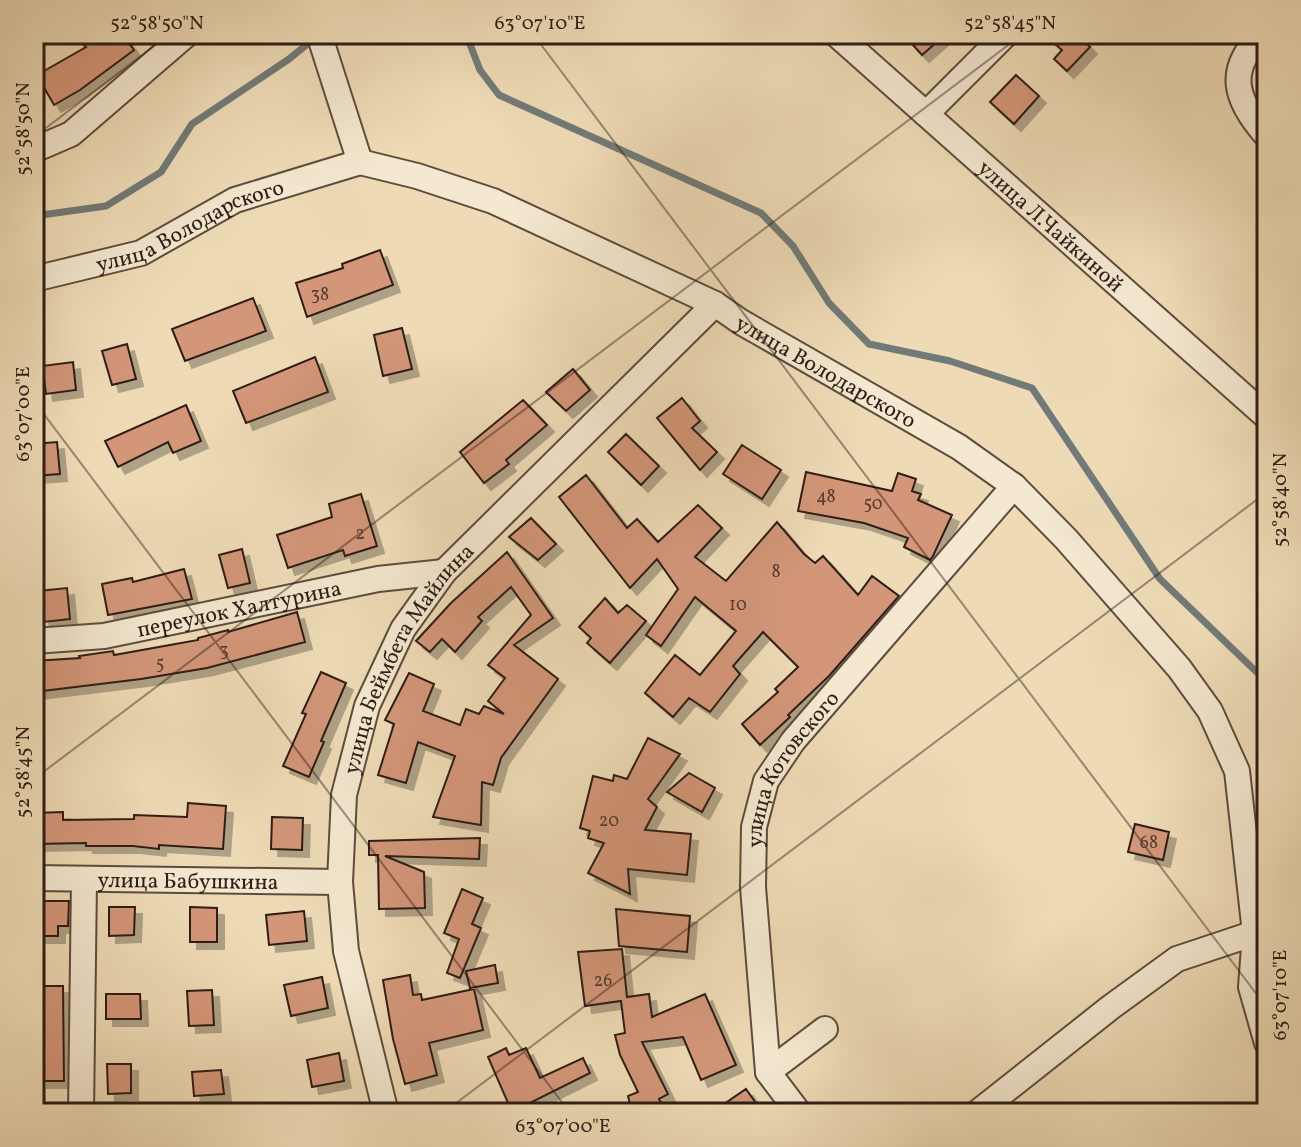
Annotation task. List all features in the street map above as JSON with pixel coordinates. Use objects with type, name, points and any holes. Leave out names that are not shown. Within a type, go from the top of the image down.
[{"type":"street","points":[[34,150],[71,134],[187,34]]},
{"type":"street","name":"улица Л.Чайкиной","points":[[836,34],[1267,417]]},
{"type":"street","points":[[926,114],[1006,34]]},
{"type":"street","points":[[1263,34],[1240,64],[1238,90],[1249,115],[1267,136]]},
{"type":"street","points":[[322,43],[360,162]]},
{"type":"street","name":"улица Володарского","points":[[34,279],[141,253],[235,200],[360,162],[417,176],[493,201],[715,304],[959,447],[1014,486],[1066,539],[1169,656],[1210,711],[1237,771],[1261,933],[1251,987],[1267,1043]]},
{"type":"street","name":"улица Беймбета Майлина","points":[[386,1113],[346,951],[340,882],[344,795],[367,706],[403,629],[444,572],[715,304]]},
{"type":"street","name":"улица Котовского","points":[[768,1072],[753,887],[754,827],[766,781],[793,741],[1014,486]]},
{"type":"street","name":"переулок Халтурина","points":[[34,641],[104,636],[378,579],[444,572]]},
{"type":"street","name":"улица Бабушкина","points":[[34,878],[340,882]]},
{"type":"street","points":[[81,1113],[84,880]]},
{"type":"street","points":[[977,1113],[1177,959],[1261,933]]},
{"type":"street","points":[[799,1113],[768,1072],[825,1029]]},
{"type":"building","points":[[99,34],[122,34],[134,50],[54,105],[37,75],[86,47],[84,45]]},
{"type":"building","points":[[903,34],[946,34],[922,55]]},
{"type":"building","points":[[1044,34],[1077,34],[1090,47],[1067,71],[1054,59],[1062,50]]},
{"type":"building","points":[[1016,75],[1039,96],[1014,124],[990,102]]},
{"type":"building","points":[[380,250],[393,285],[307,317],[296,283],[343,268],[342,264]]},
{"type":"building","points":[[253,298],[266,331],[185,361],[172,329]]},
{"type":"building","points":[[402,328],[412,369],[383,376],[374,335]]},
{"type":"building","points":[[127,344],[136,379],[112,385],[102,351]]},
{"type":"building","points":[[315,357],[328,392],[246,423],[233,391]]},
{"type":"building","points":[[73,362],[76,390],[46,394],[42,366]]},
{"type":"building","points":[[573,369],[590,390],[566,411],[546,392]]},
{"type":"building","points":[[682,398],[700,421],[692,428],[717,452],[700,470],[657,418]]},
{"type":"building","points":[[523,400],[547,425],[506,460],[509,464],[484,483],[460,452]]},
{"type":"building","points":[[186,405],[201,441],[173,453],[168,442],[118,467],[105,441]]},
{"type":"building","points":[[626,434],[659,466],[641,485],[608,452]]},
{"type":"building","points":[[57,442],[60,474],[34,476],[34,444]]},
{"type":"building","points":[[742,445],[781,470],[762,499],[723,474]]},
{"type":"building","points":[[806,472],[892,491],[898,473],[916,479],[912,491],[921,494],[918,500],[952,515],[933,556],[930,560],[904,547],[908,538],[864,523],[798,511]]},
{"type":"building","points":[[586,475],[627,528],[637,519],[658,542],[698,505],[722,528],[695,557],[726,581],[777,522],[804,554],[815,563],[823,556],[858,595],[872,576],[899,596],[829,676],[760,745],[742,724],[778,692],[775,689],[798,667],[763,632],[733,666],[740,674],[710,712],[689,698],[673,717],[645,693],[675,655],[700,675],[736,631],[695,597],[661,646],[646,635],[678,589],[657,559],[630,588],[559,497]]},
{"type":"building","points":[[361,494],[377,546],[345,556],[343,550],[288,568],[277,535],[332,517],[329,504]]},
{"type":"building","points":[[531,518],[556,544],[538,560],[509,537]]},
{"type":"building","points":[[242,549],[250,583],[228,588],[219,555]]},
{"type":"building","points":[[507,552],[553,618],[514,645],[558,679],[501,758],[493,785],[482,782],[481,825],[433,817],[455,756],[418,742],[406,783],[378,775],[394,724],[385,720],[409,673],[434,684],[423,711],[460,725],[466,709],[479,714],[484,706],[504,714],[488,701],[505,678],[488,665],[531,615],[511,587],[478,617],[482,621],[455,652],[442,639],[430,652],[416,641],[451,603]]},
{"type":"building","points":[[184,569],[192,599],[108,615],[102,584],[132,578],[133,582]]},
{"type":"building","points":[[67,588],[70,619],[43,622],[39,591]]},
{"type":"building","points":[[605,598],[618,613],[627,605],[646,621],[610,663],[587,643],[591,638],[579,627]]},
{"type":"building","points":[[297,612],[305,642],[207,668],[34,692],[34,661],[80,658],[113,651],[114,655],[198,640]]},
{"type":"building","points":[[321,672],[346,683],[309,777],[283,766]]},
{"type":"building","points":[[648,738],[680,754],[648,799],[657,807],[645,830],[691,834],[687,875],[628,869],[630,894],[588,873],[604,843],[588,838],[590,831],[580,828],[593,776],[613,781],[614,775],[627,779]]},
{"type":"building","points":[[689,773],[715,788],[702,812],[667,792]]},
{"type":"building","points":[[188,803],[226,806],[223,849],[34,844],[34,813],[63,812],[63,820],[134,819],[134,815],[187,817]]},
{"type":"building","points":[[272,817],[303,818],[302,850],[271,849]]},
{"type":"building","points":[[1135,824],[1169,832],[1163,860],[1128,852]]},
{"type":"building","points":[[480,838],[479,859],[385,856],[424,872],[425,908],[379,909],[378,855],[369,855],[369,841]]},
{"type":"building","points":[[462,889],[483,898],[472,924],[481,928],[460,978],[447,973],[459,939],[444,933]]},
{"type":"building","points":[[34,901],[69,901],[68,926],[58,926],[58,936],[34,936]]},
{"type":"building","points":[[109,907],[135,907],[134,935],[109,936]]},
{"type":"building","points":[[190,907],[217,908],[217,942],[190,942]]},
{"type":"building","points":[[616,909],[690,916],[687,952],[619,946]]},
{"type":"building","points":[[304,911],[307,941],[269,945],[266,915]]},
{"type":"building","points":[[622,949],[627,997],[649,994],[652,1017],[705,994],[736,1065],[701,1080],[683,1037],[642,1042],[668,1094],[659,1099],[666,1113],[632,1113],[628,1096],[638,1092],[620,1055],[615,1035],[625,1033],[621,1001],[585,1006],[578,952]]},
{"type":"building","points":[[495,965],[498,983],[470,988],[466,971]]},
{"type":"building","points":[[410,975],[413,995],[421,994],[422,1000],[474,989],[483,1030],[429,1043],[437,1075],[405,1084],[393,1039],[383,980]]},
{"type":"building","points":[[322,977],[328,1008],[291,1016],[284,985]]},
{"type":"building","points":[[37,986],[63,986],[64,1081],[40,1081]]},
{"type":"building","points":[[212,990],[214,1025],[189,1026],[187,991]]},
{"type":"building","points":[[106,994],[140,994],[141,1019],[106,1019]]},
{"type":"building","points":[[506,1048],[509,1055],[526,1048],[540,1078],[583,1058],[590,1073],[512,1112],[488,1057]]},
{"type":"building","points":[[339,1053],[344,1081],[312,1087],[307,1060]]},
{"type":"building","points":[[107,1064],[131,1064],[131,1093],[108,1094]]},
{"type":"building","points":[[221,1070],[224,1094],[194,1096],[192,1072]]},
{"type":"building","points":[[746,1089],[763,1113],[711,1113]]},
{"type":"waterway","points":[[466,34],[480,70],[499,95],[761,213],[793,246],[829,303],[869,344],[950,361],[1032,388],[1160,579],[1267,682]]},
{"type":"waterway","points":[[34,216],[106,206],[161,172],[192,124],[289,59],[316,37]]}]
